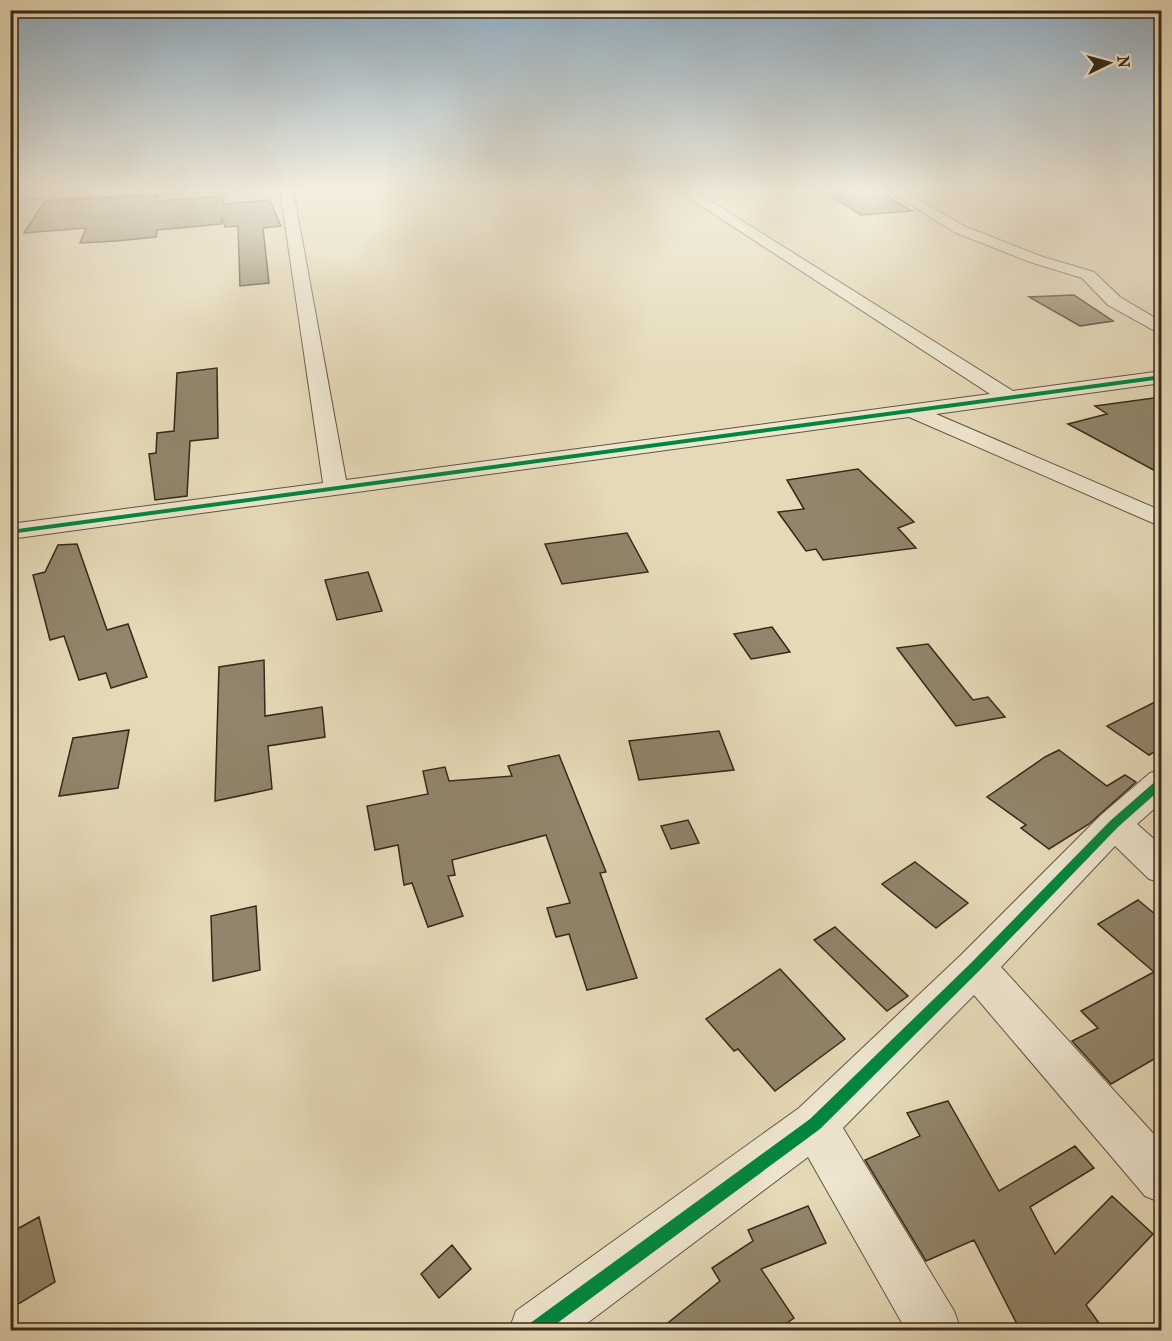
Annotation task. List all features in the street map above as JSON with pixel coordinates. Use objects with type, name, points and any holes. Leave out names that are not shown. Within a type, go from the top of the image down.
[{"type":"street","points":[[296,253],[336,488]]},
{"type":"street","points":[[781,253],[1010,398]]},
{"type":"street","points":[[1019,253],[1088,275],[1114,300],[1161,330]]},
{"type":"street","points":[[10,532],[1161,377]]},
{"type":"street","points":[[912,411],[1161,520]]},
{"type":"street","points":[[551,1326],[815,1124],[975,967],[1114,824],[1161,782]]},
{"type":"street","points":[[1114,824],[1161,868]]},
{"type":"street","points":[[975,967],[1161,1179]]},
{"type":"street","points":[[815,1124],[935,1330]]},
{"type":"building","points":[[239,253],[266,253],[269,283],[240,286]]},
{"type":"building","points":[[1074,295],[1113,321],[1080,326],[1029,297]]},
{"type":"building","points":[[217,368],[218,438],[190,441],[187,496],[155,500],[149,454],[156,453],[157,433],[174,431],[177,373]]},
{"type":"building","points":[[1161,397],[1161,474],[1068,424],[1107,414],[1095,406]]},
{"type":"building","points":[[858,469],[914,522],[898,528],[916,548],[823,560],[816,549],[806,551],[778,512],[804,509],[787,480]]},
{"type":"building","points":[[627,533],[648,572],[562,584],[545,544]]},
{"type":"building","points":[[77,544],[107,630],[128,624],[147,677],[111,688],[106,673],[79,680],[64,636],[50,640],[33,575],[45,572],[58,545]]},
{"type":"building","points":[[368,572],[382,611],[337,620],[325,580]]},
{"type":"building","points":[[772,627],[790,652],[751,659],[734,634]]},
{"type":"building","points":[[928,644],[973,700],[988,697],[1005,717],[956,726],[897,648]]},
{"type":"building","points":[[264,660],[265,716],[322,707],[325,737],[268,746],[272,789],[215,801],[219,667]]},
{"type":"building","points":[[1161,699],[1161,748],[1149,755],[1107,726]]},
{"type":"building","points":[[129,730],[118,788],[59,796],[73,738]]},
{"type":"building","points":[[719,731],[734,770],[639,780],[629,741]]},
{"type":"building","points":[[1059,750],[1107,786],[1125,775],[1136,782],[1089,824],[1049,849],[1021,828],[1026,825],[987,797]]},
{"type":"building","points":[[559,755],[606,872],[600,873],[637,978],[587,990],[569,934],[556,937],[547,908],[570,903],[546,835],[452,860],[455,875],[448,876],[463,916],[428,927],[412,883],[404,885],[398,845],[375,850],[367,806],[428,794],[423,771],[445,767],[449,781],[512,776],[508,766]]},
{"type":"building","points":[[688,820],[699,843],[671,849],[661,826]]},
{"type":"building","points":[[915,862],[968,903],[936,928],[882,884]]},
{"type":"building","points":[[1138,900],[1161,919],[1161,1055],[1111,1084],[1072,1041],[1098,1028],[1081,1011],[1154,972],[1098,924]]},
{"type":"building","points":[[256,906],[260,970],[213,981],[211,916]]},
{"type":"building","points":[[835,927],[908,996],[887,1011],[814,940]]},
{"type":"building","points":[[780,969],[845,1039],[775,1091],[738,1049],[734,1051],[706,1019]]},
{"type":"building","points":[[948,1101],[999,1191],[1075,1146],[1094,1168],[1030,1207],[1055,1254],[1112,1196],[1153,1234],[1086,1305],[1104,1330],[1020,1330],[974,1240],[926,1261],[865,1160],[920,1136],[907,1113]]},
{"type":"building","points":[[808,1206],[826,1243],[761,1269],[794,1318],[777,1330],[659,1330],[720,1281],[712,1268],[753,1241],[748,1230]]},
{"type":"building","points":[[39,1217],[55,1282],[10,1309],[10,1233]]},
{"type":"building","points":[[452,1245],[471,1269],[439,1298],[421,1274]]},
{"type":"cycle path","points":[[10,532],[1162,377]]},
{"type":"cycle path","points":[[535,1330],[815,1124],[975,967],[1114,824],[1162,782]]}]
